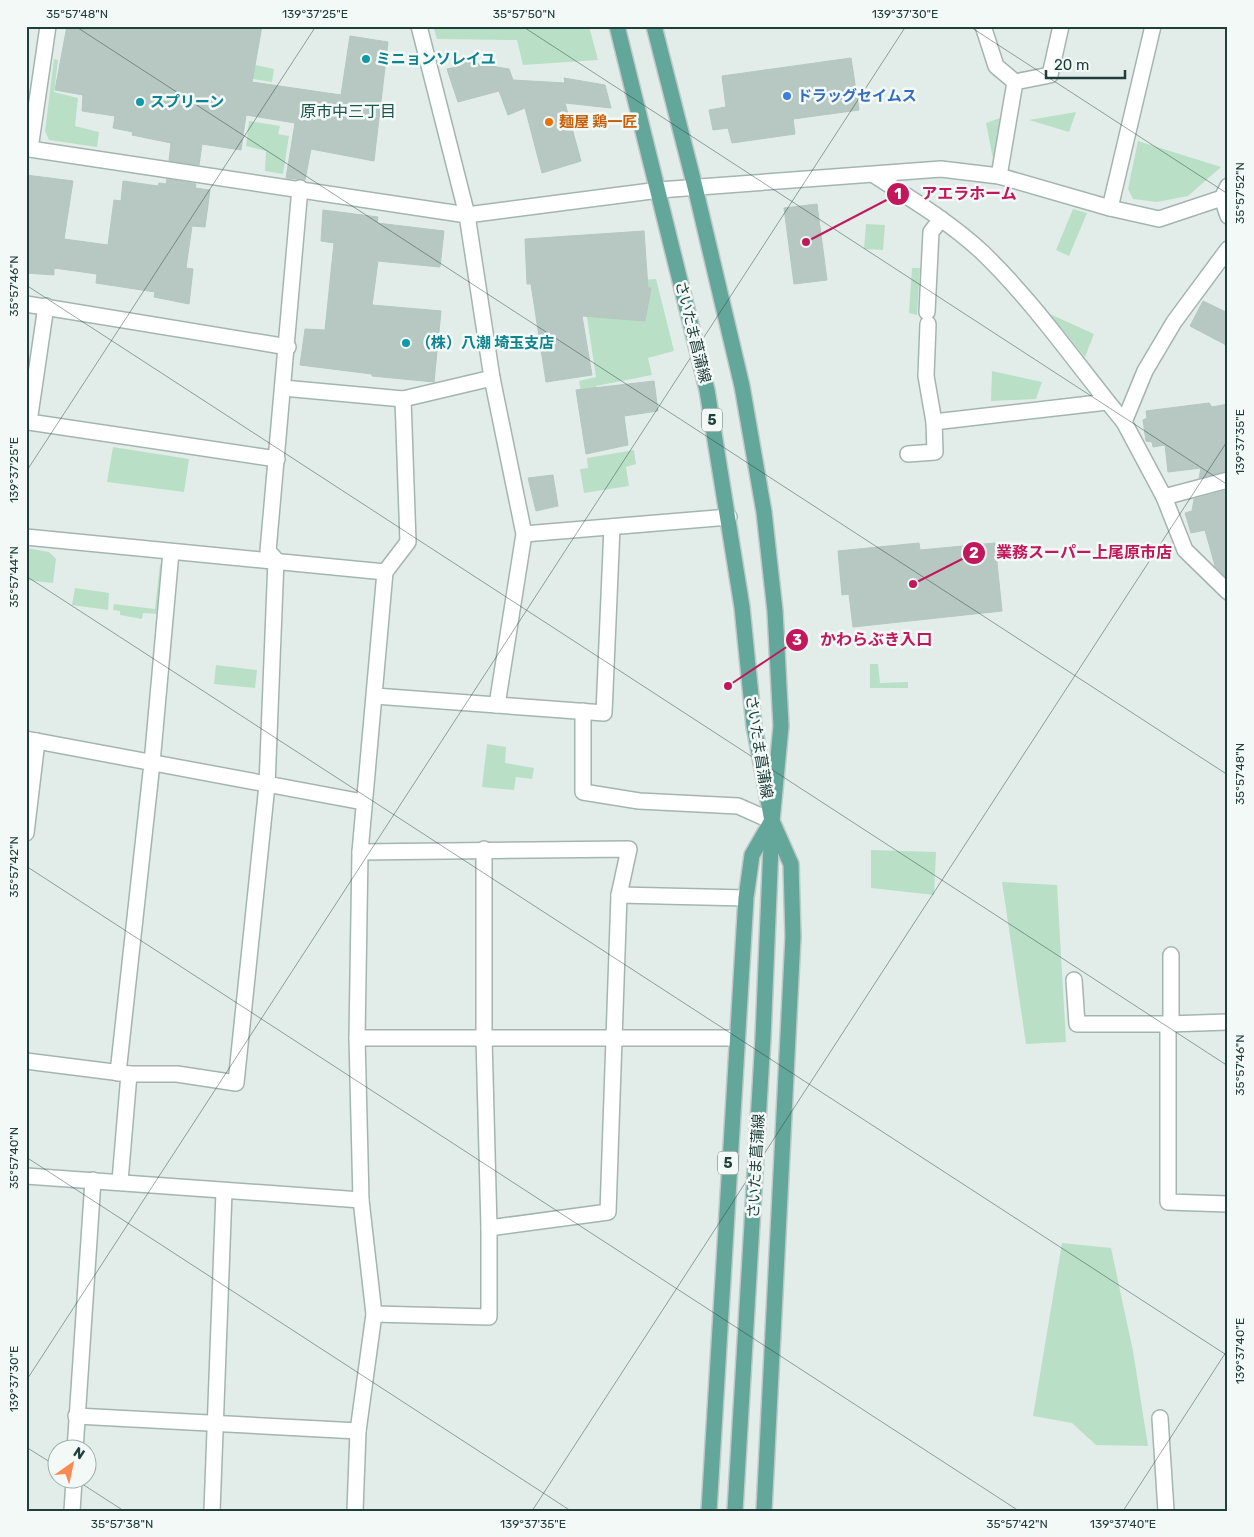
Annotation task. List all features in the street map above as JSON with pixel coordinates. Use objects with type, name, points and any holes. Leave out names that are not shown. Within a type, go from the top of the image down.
[{"type":"main road","name":"さいたま菖蒲線","points":[[616,26],[659,190],[707,390],[742,607],[754,726],[772,821]]},
{"type":"main road","name":"さいたま菖蒲線","points":[[654,26],[695,187],[742,386],[764,512],[776,611],[782,726],[772,821],[763,1038],[735,1511]]},
{"type":"main road","name":"5","points":[[709,1511],[736,1038],[746,898],[752,855],[772,821]]},
{"type":"main road","name":"5","points":[[764,1511],[793,931],[791,864],[772,821]]},
{"type":"street","points":[[48,26],[30,149],[300,188],[468,215],[659,190],[941,169],[999,176],[1110,208],[1159,219],[1225,192],[1228,216]]},
{"type":"street","points":[[418,26],[468,215],[492,378],[524,534],[497,705]]},
{"type":"street","points":[[983,26],[996,66],[1015,82]]},
{"type":"street","points":[[1015,82],[1050,75],[1061,26]]},
{"type":"street","points":[[1110,208],[1153,26]]},
{"type":"street","points":[[999,176],[1015,82]]},
{"type":"street","points":[[874,175],[941,219],[982,252],[1022,295],[1124,422],[1164,497],[1185,550],[1227,590]]},
{"type":"street","points":[[26,1061],[124,1073],[177,1074],[236,1083],[267,785],[276,560],[268,551],[288,347],[300,188]]},
{"type":"street","points":[[908,454],[935,452],[934,422],[926,376],[927,318],[931,232],[941,219]]},
{"type":"street","points":[[1124,422],[1146,372],[1174,322],[1228,249]]},
{"type":"street","points":[[26,304],[288,347]]},
{"type":"street","points":[[46,306],[29,422],[277,459]]},
{"type":"street","points":[[283,388],[404,399],[492,378]]},
{"type":"street","points":[[355,1511],[358,1431],[374,1314],[361,1200],[357,1038],[360,852],[385,572],[408,542],[404,399]]},
{"type":"street","points":[[934,422],[1107,402]]},
{"type":"street","points":[[1164,497],[1228,480]]},
{"type":"street","points":[[524,534],[729,517]]},
{"type":"street","points":[[375,696],[604,713],[612,527]]},
{"type":"street","points":[[26,537],[385,572]]},
{"type":"street","points":[[120,1181],[124,1073],[171,552]]},
{"type":"street","points":[[583,712],[583,792],[639,801],[738,806],[772,821]]},
{"type":"street","points":[[26,833],[32,740],[363,802]]},
{"type":"street","points":[[360,852],[484,849],[629,849],[619,896],[608,1212],[489,1228]]},
{"type":"street","points":[[374,1314],[489,1316],[489,1228],[484,1038],[484,849]]},
{"type":"street","points":[[619,896],[746,898]]},
{"type":"street","points":[[1171,955],[1168,1202],[1228,1204]]},
{"type":"street","points":[[1074,980],[1077,1024],[1228,1022]]},
{"type":"street","points":[[357,1038],[736,1038]]},
{"type":"street","points":[[26,1176],[120,1181],[224,1192],[361,1200]]},
{"type":"street","points":[[75,1440],[93,1180]]},
{"type":"street","points":[[212,1511],[224,1192]]},
{"type":"street","points":[[76,1416],[358,1431]]},
{"type":"street","points":[[1160,1418],[1166,1511]]},
{"type":"street","points":[[72,1511],[73,1490]]},
{"type":"green space","points":[[433,26],[589,26],[598,60],[523,65],[517,40],[437,39]]},
{"type":"green space","points":[[196,52],[274,69],[272,82],[181,68]]},
{"type":"green space","points":[[54,59],[58,60],[54,92],[78,98],[75,126],[99,132],[97,147],[49,140],[45,131]]},
{"type":"green space","points":[[1076,112],[1069,132],[1029,120]]},
{"type":"green space","points":[[1000,118],[997,157],[993,159],[986,123]]},
{"type":"green space","points":[[249,121],[280,126],[278,134],[289,136],[283,174],[265,171],[266,151],[246,146]]},
{"type":"green space","points":[[1138,141],[1221,167],[1188,196],[1157,202],[1133,199],[1128,189]]},
{"type":"green space","points":[[1073,209],[1087,213],[1069,256],[1056,250]]},
{"type":"green space","points":[[866,224],[885,225],[883,250],[864,249]]},
{"type":"green space","points":[[912,268],[920,268],[917,315],[909,313]]},
{"type":"green space","points":[[656,279],[674,351],[648,358],[652,375],[596,386],[596,397],[582,398],[579,381],[596,377],[582,284]]},
{"type":"green space","points":[[1050,314],[1094,334],[1085,357]]},
{"type":"green space","points":[[992,371],[1042,382],[1036,399],[991,401]]},
{"type":"green space","points":[[113,447],[189,459],[184,492],[107,482]]},
{"type":"green space","points":[[634,450],[636,464],[626,467],[629,486],[584,493],[580,469],[588,468],[587,458]]},
{"type":"green space","points":[[26,548],[49,552],[56,559],[53,583],[26,580]]},
{"type":"green space","points":[[160,564],[165,564],[160,614],[143,613],[142,619],[120,615],[120,611],[113,610],[114,604],[155,609]]},
{"type":"green space","points":[[75,588],[109,593],[108,610],[72,605]]},
{"type":"green space","points":[[870,664],[878,664],[880,683],[908,682],[908,688],[870,688]]},
{"type":"green space","points":[[216,665],[257,670],[255,688],[214,684]]},
{"type":"green space","points":[[487,744],[506,747],[505,763],[534,768],[532,779],[516,777],[514,790],[482,787]]},
{"type":"green space","points":[[871,850],[936,852],[934,895],[871,888]]},
{"type":"green space","points":[[1002,882],[1057,885],[1066,1042],[1026,1044]]},
{"type":"green space","points":[[1062,1243],[1111,1248],[1133,1351],[1148,1446],[1096,1445],[1072,1423],[1033,1416]]},
{"type":"building","points":[[67,26],[262,26],[252,82],[341,95],[350,36],[388,42],[374,161],[311,149],[305,180],[286,178],[295,123],[246,115],[241,150],[202,144],[199,165],[169,161],[171,143],[132,135],[133,132],[113,128],[115,116],[82,111],[83,95],[55,90]]},
{"type":"building","points":[[851,58],[859,110],[793,119],[795,134],[732,143],[728,128],[713,130],[709,110],[726,107],[722,76]]},
{"type":"building","points":[[461,61],[509,69],[513,80],[565,83],[564,78],[605,85],[611,108],[565,103],[581,161],[542,173],[525,108],[508,115],[499,91],[458,102],[447,69],[461,66]]},
{"type":"building","points":[[26,175],[73,181],[64,239],[108,245],[114,200],[121,201],[123,181],[158,186],[159,183],[166,184],[167,179],[196,184],[195,188],[210,190],[205,227],[192,226],[186,268],[193,269],[189,304],[154,297],[155,292],[96,283],[97,274],[54,268],[54,275],[26,273]]},
{"type":"building","points":[[817,204],[827,280],[794,284],[784,208]]},
{"type":"building","points":[[323,210],[378,217],[377,223],[444,231],[440,267],[378,261],[372,305],[441,311],[434,382],[372,376],[372,374],[300,365],[305,329],[325,330],[334,243],[321,241]]},
{"type":"building","points":[[644,231],[648,288],[651,288],[645,321],[582,316],[592,375],[546,382],[531,284],[527,284],[525,239]]},
{"type":"building","points":[[1203,301],[1228,313],[1228,346],[1190,326]]},
{"type":"building","points":[[654,381],[658,411],[624,416],[628,445],[586,454],[576,390]]},
{"type":"building","points":[[1209,403],[1212,407],[1228,404],[1228,471],[1199,478],[1201,468],[1168,472],[1165,445],[1153,447],[1152,442],[1146,441],[1143,420],[1147,418],[1146,411]]},
{"type":"building","points":[[553,475],[558,506],[536,511],[528,478]]},
{"type":"building","points":[[1228,490],[1228,579],[1215,566],[1205,530],[1191,533],[1185,513],[1192,511],[1194,499]]},
{"type":"building","points":[[919,543],[920,550],[995,543],[1002,611],[853,627],[849,594],[842,595],[838,551]]},
{"type":"place","name":"ミニョンソレイユ","points":[[366,59]]},
{"type":"place","name":"ドラッグセイムス","points":[[787,96]]},
{"type":"place","name":"スプリーン","points":[[140,102]]},
{"type":"place","name":"麺屋 鶏一匠","points":[[549,122]]},
{"type":"place","name":"アエラホーム","points":[[806,242]]},
{"type":"place","name":"（株）八潮 埼玉支店","points":[[406,343]]},
{"type":"place","name":"業務スーパー上尾原市店","points":[[913,584]]},
{"type":"place","name":"かわらぶき入口","points":[[728,686]]},
{"type":"district","name":"原市中三丁目","points":[[348,111]]}]
